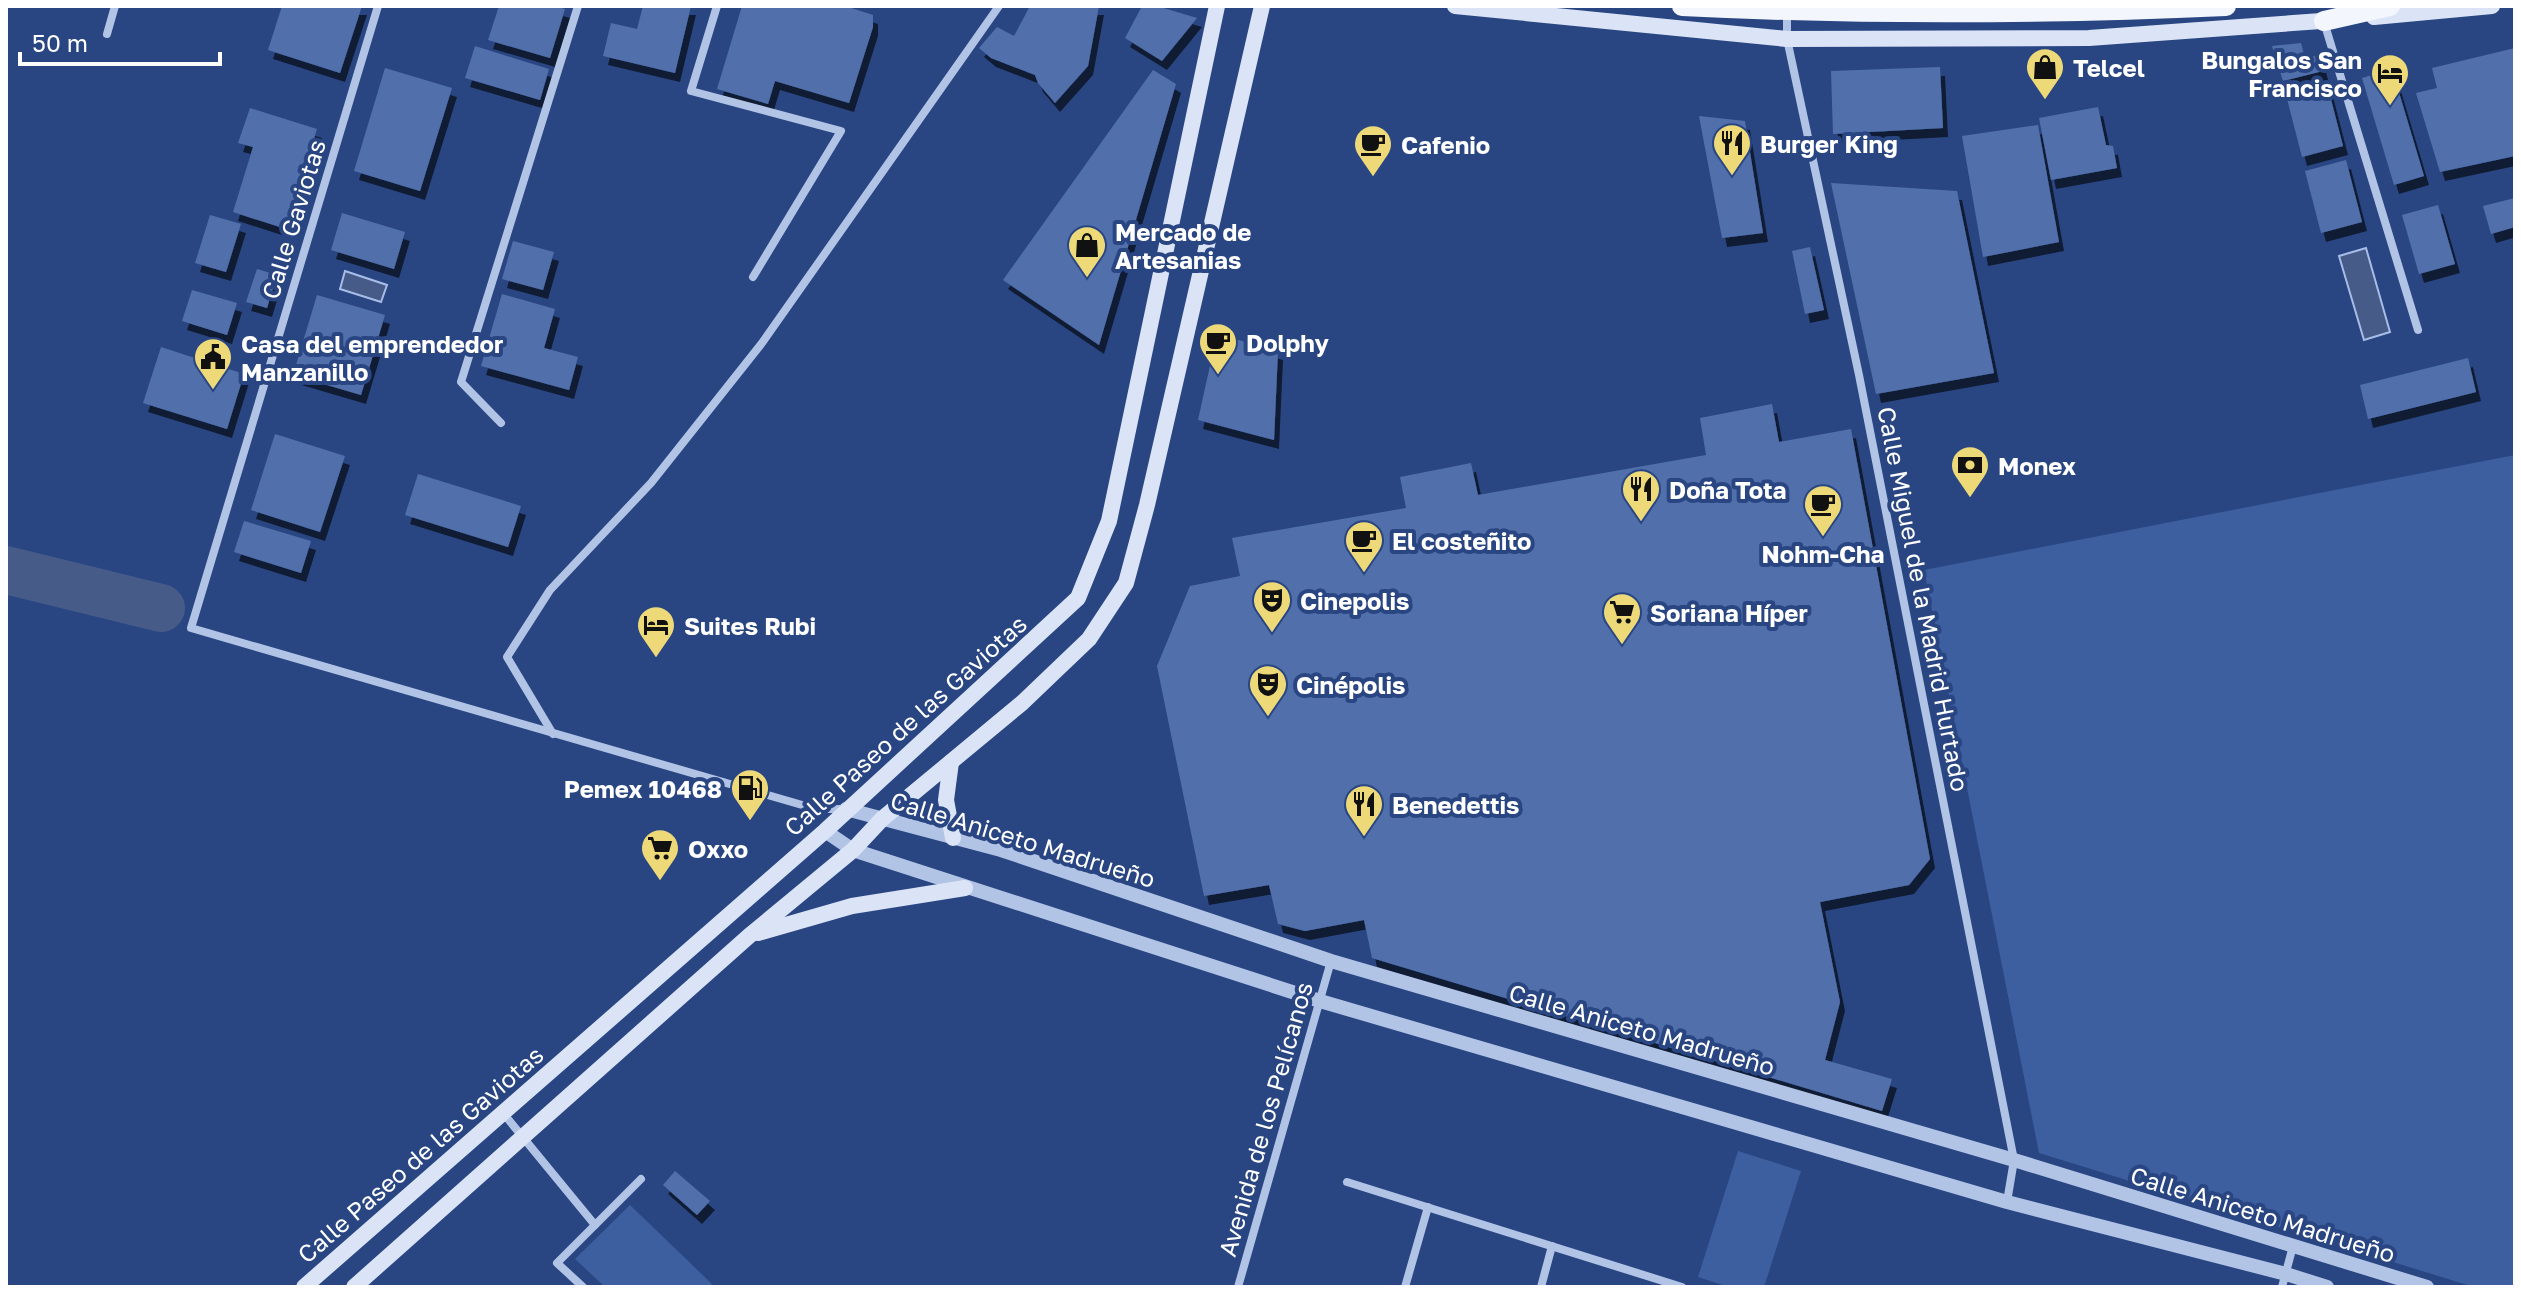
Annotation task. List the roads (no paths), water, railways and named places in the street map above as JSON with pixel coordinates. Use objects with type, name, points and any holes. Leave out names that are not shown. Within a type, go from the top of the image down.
[{"type":"main road","name":"Calle Paseo de las Gaviotas","points":[[304,1287],[825,831],[1078,598],[1109,521],[1217,6]]},
{"type":"main road","points":[[354,1287],[749,936],[853,850],[882,819],[1022,703],[1089,639],[1126,583],[1147,505],[1262,6]]},
{"type":"main road","points":[[1455,6],[1787,39],[2089,38],[2492,6]]},
{"type":"main road","points":[[1682,6],[2084,12],[2226,6]]},
{"type":"main road","points":[[2324,21],[2390,6]]},
{"type":"main road","points":[[951,762],[946,800],[953,838]]},
{"type":"main road","points":[[749,936],[852,906],[965,888]]},
{"type":"street","points":[[107,34],[115,6]]},
{"type":"street","name":"Calle Gaviotas","points":[[378,6],[191,628],[553,735]]},
{"type":"street","points":[[501,423],[461,382],[578,6]]},
{"type":"street","points":[[717,6],[691,91],[841,131],[753,277]]},
{"type":"street","points":[[846,809],[816,809],[553,735],[507,657],[550,590],[651,483],[762,343],[999,6]]},
{"type":"street","name":"Calle Miguel de la Madrid Hurtado","points":[[1787,9],[1787,39],[1859,375],[2014,1160],[2007,1202]]},
{"type":"street","points":[[2324,21],[2418,330]]},
{"type":"street","points":[[816,809],[825,831],[853,850],[1320,1001],[2007,1202],[2284,1280],[2327,1287]]},
{"type":"street","name":"Calle Aniceto Madrueño","points":[[846,809],[1001,850],[1331,961],[2014,1160],[2427,1287]]},
{"type":"street","name":"Avenida de los Pelícanos","points":[[1238,1287],[1331,961]]},
{"type":"street","points":[[503,1113],[595,1225]]},
{"type":"street","points":[[583,1287],[557,1263],[641,1179]]},
{"type":"street","points":[[1347,1182],[1682,1287]]},
{"type":"street","points":[[1405,1287],[1428,1207]]},
{"type":"street","points":[[1541,1287],[1552,1246]]},
{"type":"street","points":[[2284,1280],[2293,1246]]},
{"type":"waterway","points":[[6,570],[161,608]]},
{"type":"place","name":"Telcel","points":[[2045,101]]},
{"type":"place","name":"Bungalos San Francisco","points":[[2390,107]]},
{"type":"place","name":"Burger King","points":[[1732,177]]},
{"type":"place","name":"Cafenio","points":[[1373,178]]},
{"type":"place","name":"Mercado de Artesanias","points":[[1087,279]]},
{"type":"place","name":"Dolphy","points":[[1218,376]]},
{"type":"place","name":"Casa del emprendedor Manzanillo","points":[[213,391]]},
{"type":"place","name":"Monex","points":[[1970,499]]},
{"type":"place","name":"Doña Tota","points":[[1641,523]]},
{"type":"place","name":"Nohm-Cha","points":[[1823,538]]},
{"type":"place","name":"El costeñito","points":[[1364,574]]},
{"type":"place","name":"Cinepolis","points":[[1272,634]]},
{"type":"place","name":"Soriana Híper","points":[[1622,646]]},
{"type":"place","name":"Suites Rubi","points":[[656,659]]},
{"type":"place","name":"Cinépolis","points":[[1268,718]]},
{"type":"place","name":"Pemex 10468","points":[[750,822]]},
{"type":"place","name":"Benedettis","points":[[1364,838]]},
{"type":"place","name":"Oxxo","points":[[660,882]]}]
